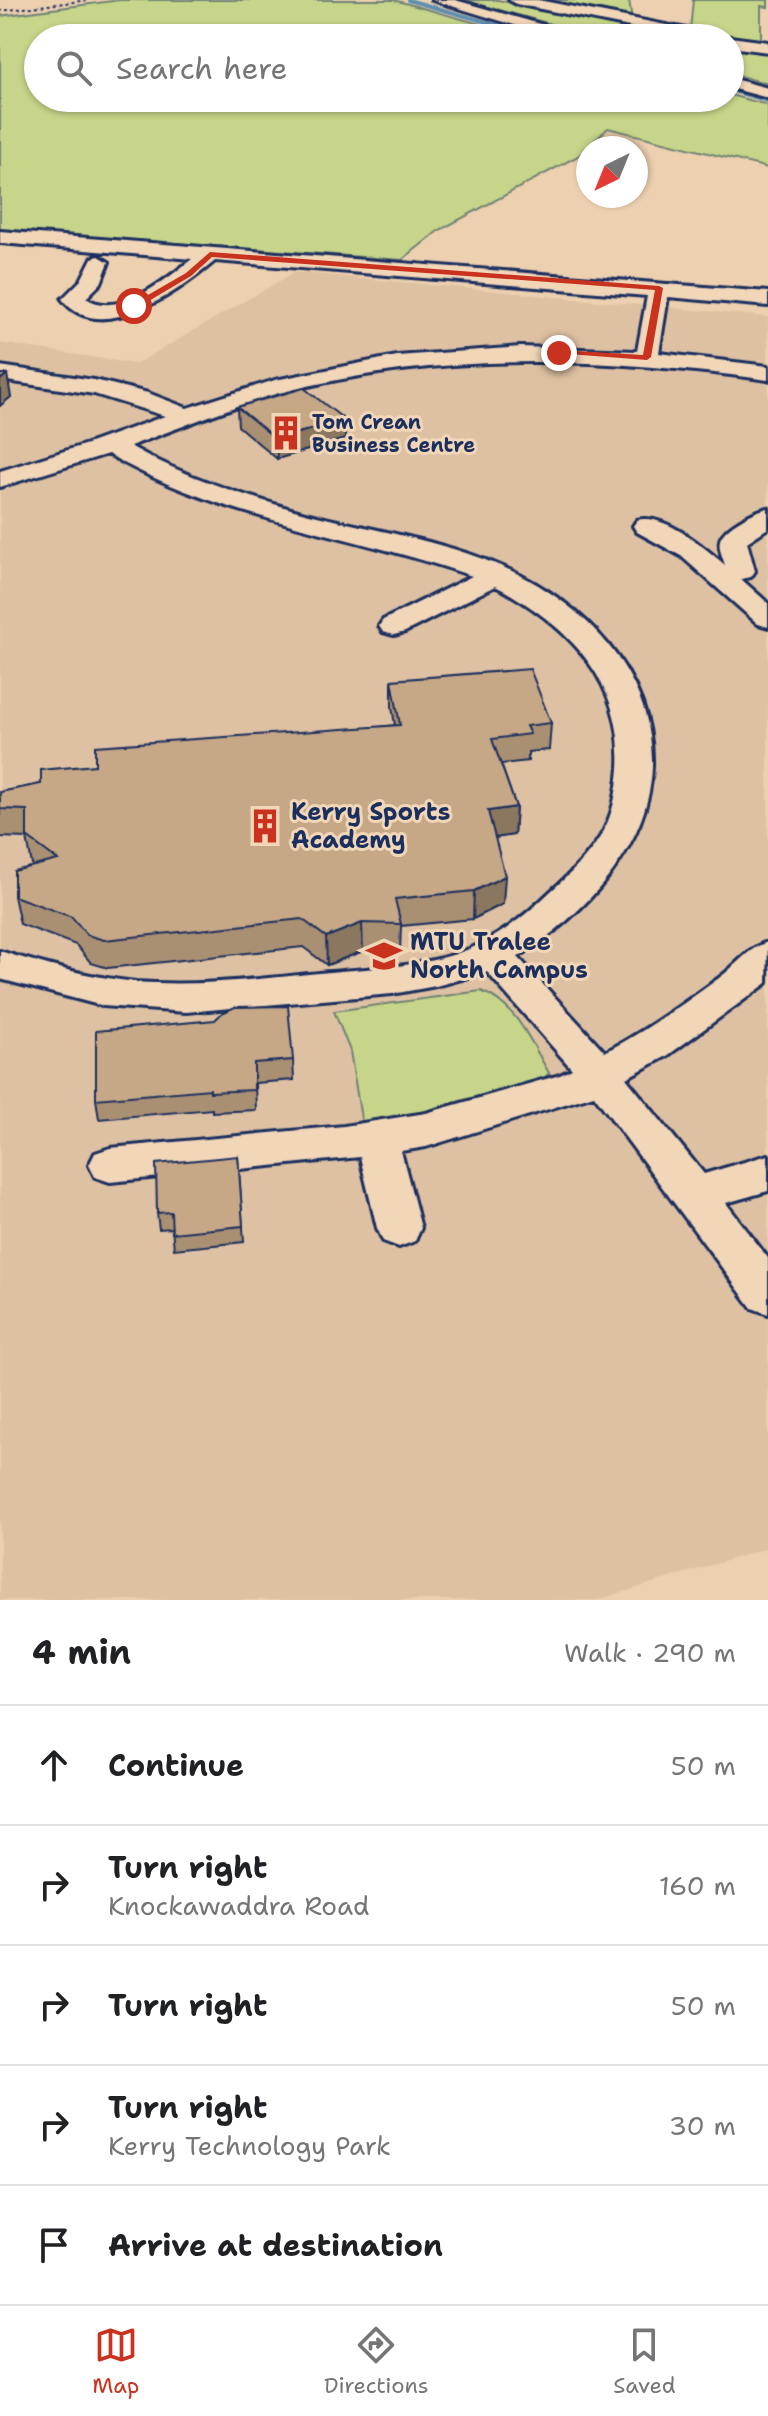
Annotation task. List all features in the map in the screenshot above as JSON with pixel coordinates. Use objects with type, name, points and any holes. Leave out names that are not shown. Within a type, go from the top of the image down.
[{"type":"street","points":[[439,0],[524,24]]},
{"type":"street","points":[[516,0],[637,24]]},
{"type":"street","points":[[744,44],[768,47]]},
{"type":"street","points":[[744,87],[768,93]]},
{"type":"street","points":[[0,237],[768,299]]},
{"type":"street","points":[[99,262],[90,283],[73,299],[85,308],[117,311],[134,306],[188,274],[210,254]]},
{"type":"street","points":[[647,357],[659,288]]},
{"type":"street","points":[[0,479],[110,445],[184,415],[276,387],[339,372],[407,361],[546,353],[647,357],[768,373]]},
{"type":"street","points":[[0,373],[97,387],[155,402],[184,415]]},
{"type":"street","points":[[0,965],[69,986],[126,994],[230,995],[390,980],[459,966],[493,954],[539,925],[607,853],[629,816],[638,759],[637,734],[627,701],[609,664],[572,623],[524,588],[496,574],[433,551],[287,516],[143,466],[110,445]]},
{"type":"street","points":[[768,516],[734,538],[733,545],[768,618]]},
{"type":"street","points":[[647,526],[691,550],[744,572]]},
{"type":"street","points":[[394,626],[441,605],[496,574]]},
{"type":"street","points":[[493,954],[600,1074],[768,1294]]},
{"type":"street","points":[[110,1165],[377,1138],[426,1130],[572,1088],[701,1012],[753,973],[768,955]]},
{"type":"street","points":[[377,1138],[399,1228]]},
{"type":"street","points":[[695,1195],[768,1173]]},
{"type":"path","points":[[0,11],[89,0]]},
{"type":"shaded area","name":"MTU Tralee North Campus","points":[[295,272],[768,317],[768,1548],[597,1600],[0,1600],[0,343],[136,364]]},
{"type":"green space","points":[[120,0],[394,0],[480,24],[24,24],[24,112],[744,112],[744,99],[768,105],[768,168],[608,128],[599,136],[576,136],[576,157],[438,231],[402,260],[0,230],[0,16]]},
{"type":"green space","points":[[464,0],[498,0],[615,24],[551,24]]},
{"type":"green space","points":[[629,0],[632,20],[537,1]]},
{"type":"green space","points":[[693,0],[768,0],[768,7],[761,6],[761,42],[744,39],[744,24],[691,24]]},
{"type":"green space","points":[[744,47],[768,50],[768,84],[744,77]]},
{"type":"green space","points":[[481,991],[504,1005],[513,1015],[549,1073],[539,1084],[363,1131],[350,1051],[334,1011]]},
{"type":"building","points":[[304,388],[345,420],[276,439],[237,407]]},
{"type":"building","name":"Kerry Sports Academy","points":[[530,669],[551,723],[526,726],[530,734],[492,739],[516,807],[488,811],[505,876],[474,891],[395,899],[401,924],[362,923],[326,937],[302,919],[104,940],[87,935],[72,917],[14,896],[14,871],[58,860],[27,837],[27,810],[0,809],[0,792],[41,784],[41,770],[95,765],[95,746],[400,725],[392,680]]},
{"type":"building","points":[[288,1006],[293,1060],[254,1063],[254,1090],[210,1092],[210,1089],[96,1099],[96,1031],[215,1020],[235,1007]]},
{"type":"building","points":[[238,1156],[243,1226],[172,1233],[171,1212],[157,1213],[156,1164]]},
{"type":"waterway","points":[[408,0],[494,24]]},
{"type":"waterway","points":[[744,94],[768,101]]},
{"type":"place","name":"Tom Crean Business Centre","points":[[286,433]]},
{"type":"place","name":"Kerry Sports Academy","points":[[265,826]]},
{"type":"place","name":"MTU Tralee North Campus","points":[[384,956]]},
{"type":"route","points":[[134,306],[188,274],[210,254],[659,288],[647,357],[559,353]]}]
